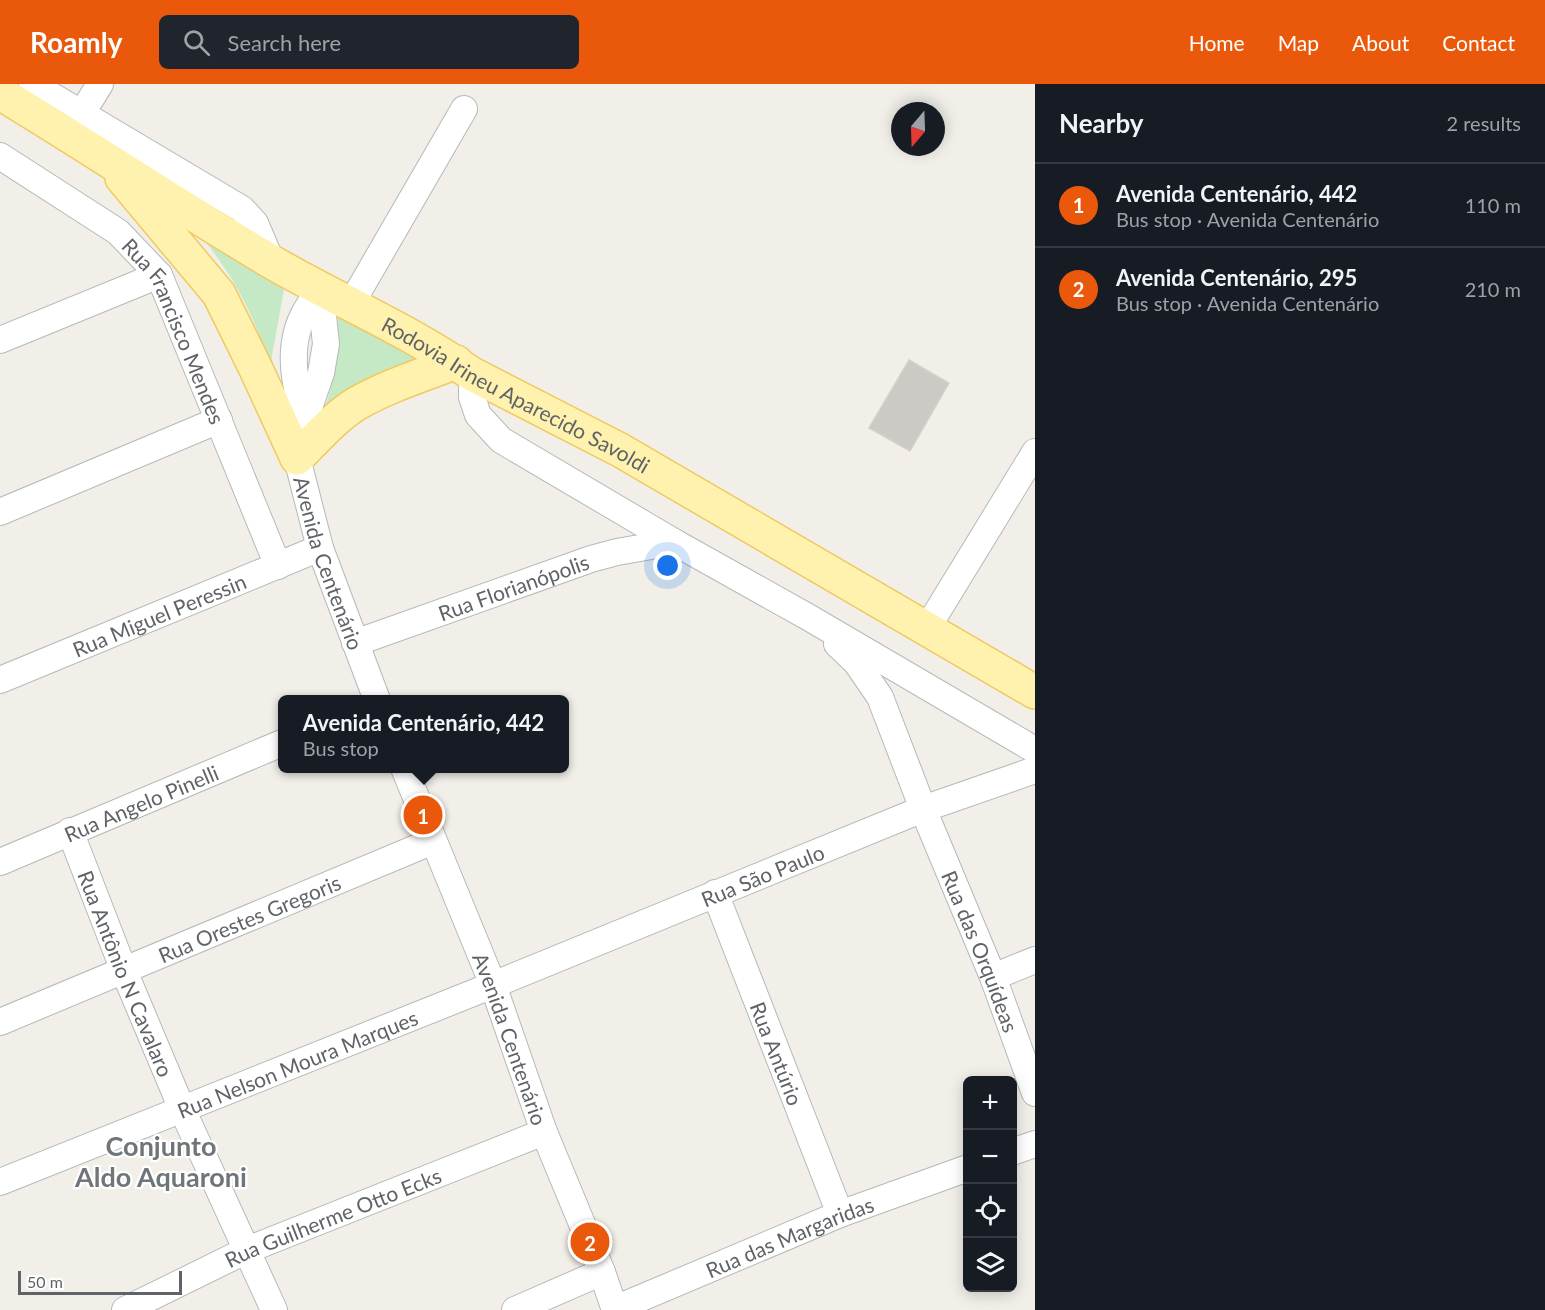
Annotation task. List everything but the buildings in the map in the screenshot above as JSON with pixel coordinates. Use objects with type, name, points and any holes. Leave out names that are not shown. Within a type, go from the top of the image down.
[{"type":"main road","name":"Rodovia Irineu Aparecido Savoldi","points":[[0,93],[271,261],[464,368],[620,450],[1035,692]]},
{"type":"main road","points":[[103,155],[219,294],[297,458],[356,404],[404,382],[464,368]]},
{"type":"street","points":[[32,84],[242,209],[255,223],[271,261]]},
{"type":"street","points":[[82,113],[100,84]]},
{"type":"street","points":[[351,304],[464,109]]},
{"type":"street","name":"Rua Francisco Mendes","points":[[3,161],[118,232],[159,275],[278,566]]},
{"type":"street","points":[[0,340],[159,275]]},
{"type":"street","name":"Avenida Centenário","points":[[320,288],[303,316],[295,341],[293,373],[304,422],[297,458],[320,548],[374,695]]},
{"type":"street","points":[[464,368],[478,415],[501,440],[674,542],[808,616],[1035,750]]},
{"type":"street","points":[[0,512],[219,420]]},
{"type":"street","points":[[926,630],[1035,452]]},
{"type":"street","name":"Rua Florianópolis","points":[[355,643],[591,559],[674,542]]},
{"type":"street","name":"Rua Miguel Peressin","points":[[0,680],[320,548]]},
{"type":"street","points":[[808,616],[856,662],[880,697],[923,809]]},
{"type":"street","name":"Rua Angelo Pinelli","points":[[0,862],[278,745]]},
{"type":"street","name":"Rua São Paulo","points":[[493,985],[715,892],[923,809],[1035,770]]},
{"type":"street","name":"Avenida Centenário","points":[[406,773],[493,985],[543,1131],[602,1272],[615,1310]]},
{"type":"street","name":"Rua das Orquídeas","points":[[923,809],[993,977],[1035,1093]]},
{"type":"street","name":"Rua Antônio N Cavalaro","points":[[70,831],[124,971],[182,1109],[274,1310]]},
{"type":"street","name":"Rua Orestes Gregoris","points":[[0,1022],[433,841]]},
{"type":"street","name":"Rua Antúrio","points":[[715,892],[840,1214]]},
{"type":"street","points":[[993,977],[1035,960]]},
{"type":"street","name":"Rua Nelson Moura Marques","points":[[0,1182],[493,985]]},
{"type":"street","name":"Rua Guilherme Otto Ecks","points":[[125,1310],[247,1250],[543,1131]]},
{"type":"street","points":[[1017,1150],[1035,1144]]},
{"type":"street","name":"Rua das Margaridas","points":[[615,1310],[840,1214],[963,1170]]},
{"type":"street","points":[[515,1310],[602,1272]]},
{"type":"green space","points":[[199,234],[284,289],[270,367],[242,296],[222,264]]},
{"type":"green space","points":[[337,310],[434,365],[324,411],[336,361]]},
{"type":"place","name":"Avenida Centenário, 442","points":[[423,815]]},
{"type":"place","name":"Avenida Centenário, 295","points":[[590,1242]]},
{"type":"district","name":"Conjunto Aldo Aquaroni","points":[[161,1160]]}]
